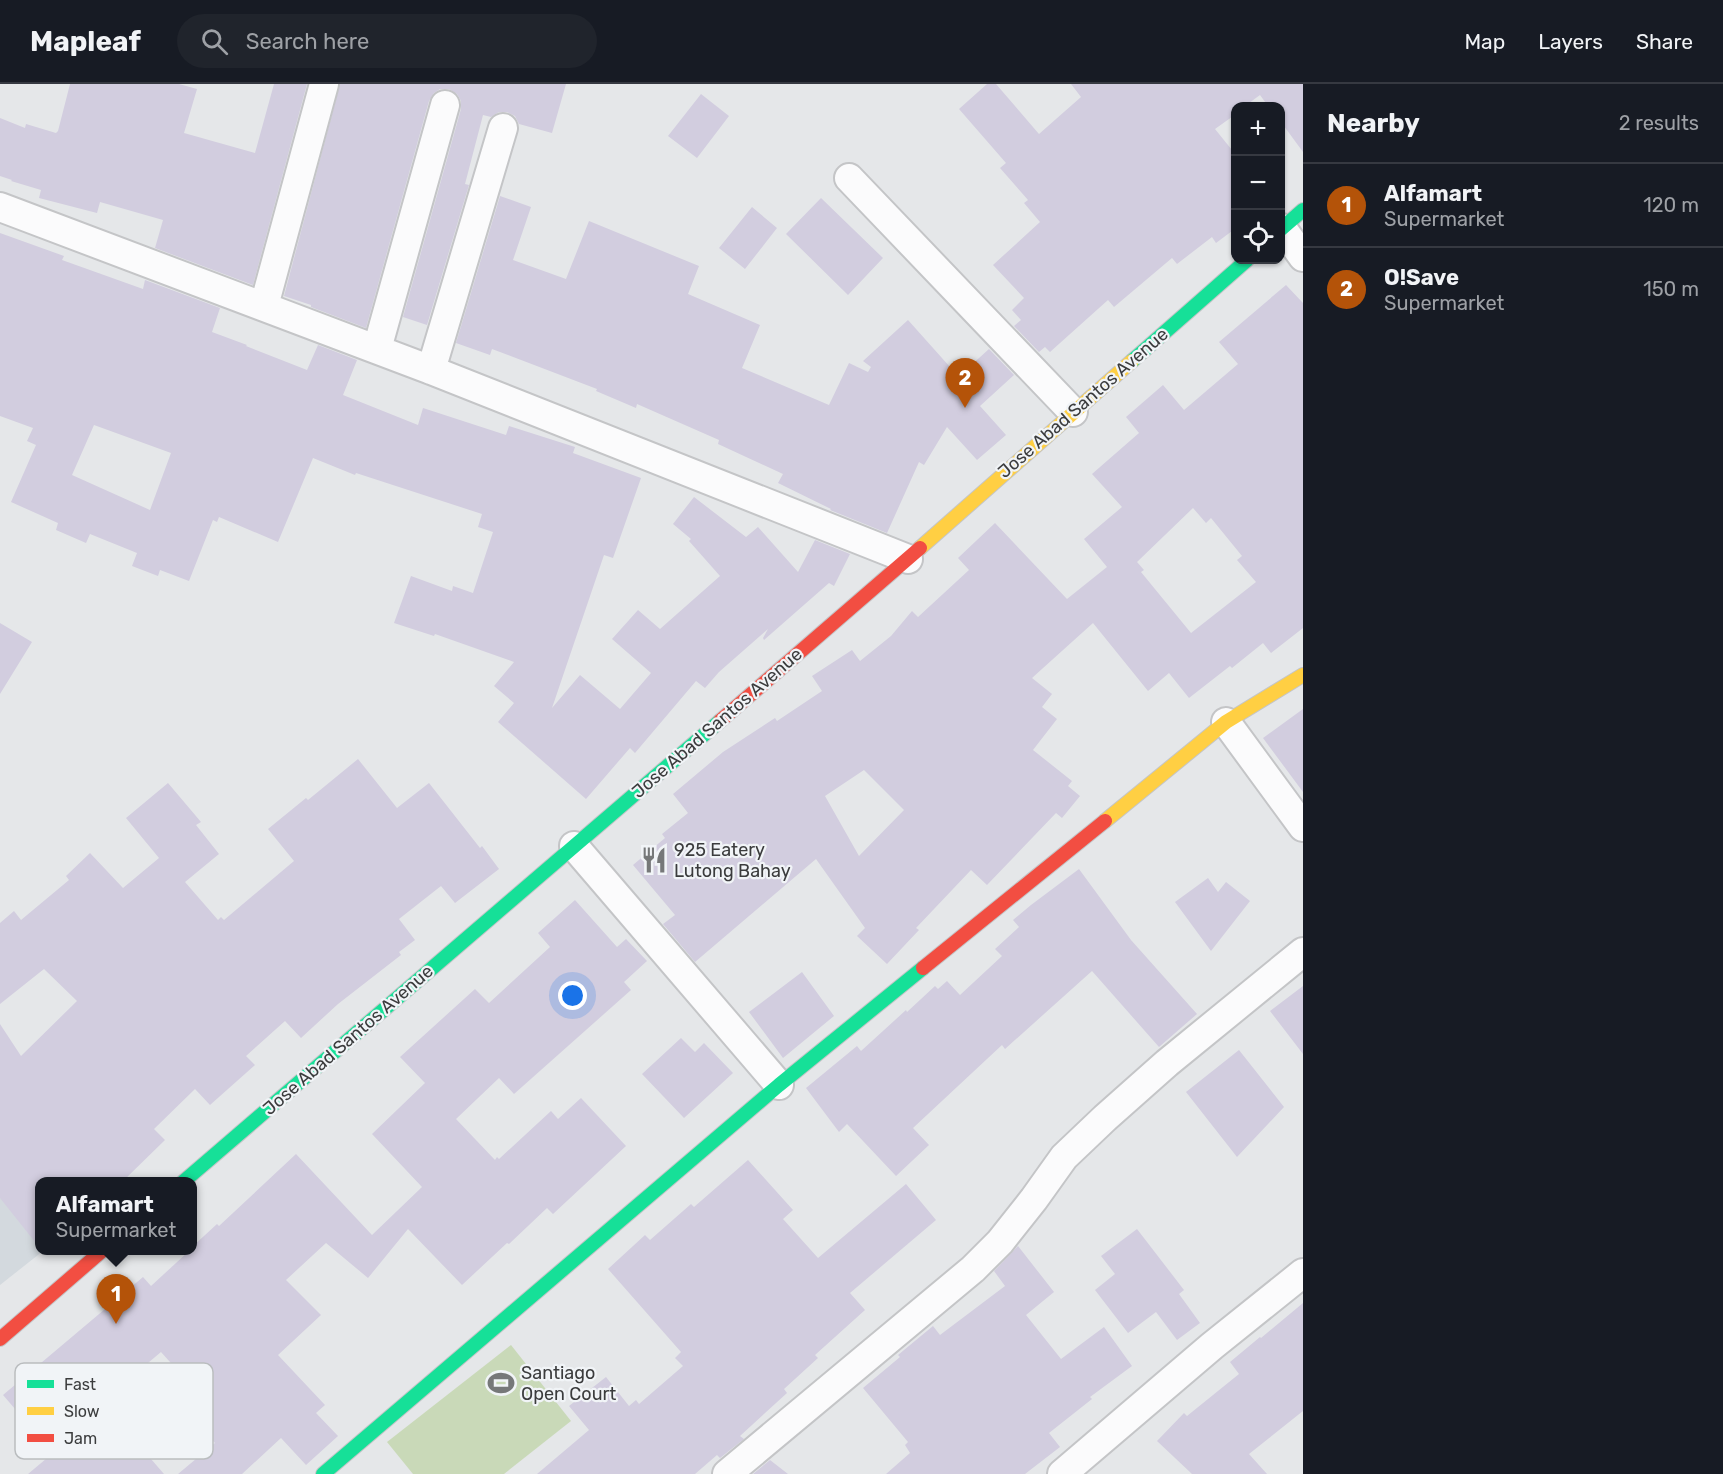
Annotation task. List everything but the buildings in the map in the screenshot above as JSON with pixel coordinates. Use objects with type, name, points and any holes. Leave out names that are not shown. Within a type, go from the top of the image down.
[{"type":"main road","name":"Jose Abad Santos Avenue","points":[[189,1177],[908,559],[1242,264]]},
{"type":"main road","points":[[323,1474],[779,1085],[1226,722],[1303,675]]},
{"type":"main road","points":[[0,1339],[98,1255]]},
{"type":"street","points":[[264,306],[324,84]]},
{"type":"street","points":[[377,349],[445,105]]},
{"type":"street","points":[[432,370],[503,128]]},
{"type":"street","points":[[849,178],[1073,412]]},
{"type":"street","points":[[0,207],[432,370],[908,559]]},
{"type":"street","points":[[1289,223],[1303,257]]},
{"type":"street","points":[[1226,722],[1303,827]]},
{"type":"street","points":[[574,846],[779,1085]]},
{"type":"street","points":[[727,1474],[973,1269],[1000,1242],[1064,1157],[1167,1063],[1303,952]]},
{"type":"street","points":[[1062,1474],[1212,1346],[1303,1273]]},
{"type":"shaded area","points":[[0,1093],[37,1177],[35,1177],[35,1255],[38,1255],[0,1285]]},
{"type":"green space","name":"Santiago Open Court","points":[[511,1345],[571,1421],[504,1474],[413,1474],[387,1442]]},
{"type":"traffic: fast","points":[[1285,226],[1303,210]]},
{"type":"traffic: fast","points":[[1132,361],[1242,264]]},
{"type":"traffic: fast","points":[[189,1177],[720,721]]},
{"type":"traffic: fast","points":[[323,1474],[779,1085],[923,968]]},
{"type":"traffic: slow","points":[[920,548],[1132,361]]},
{"type":"traffic: slow","points":[[1105,821],[1226,722],[1303,675]]},
{"type":"traffic: jam","points":[[720,721],[920,548]]},
{"type":"traffic: jam","points":[[923,968],[1105,821]]},
{"type":"traffic: jam","points":[[0,1339],[97,1255]]},
{"type":"place","name":"O!Save","points":[[965,408]]},
{"type":"place","name":"925 Eatery Lutong Bahay","points":[[654,860]]},
{"type":"place","name":"Alfamart","points":[[116,1324]]},
{"type":"place","name":"Santiago Open Court","points":[[501,1383]]}]
